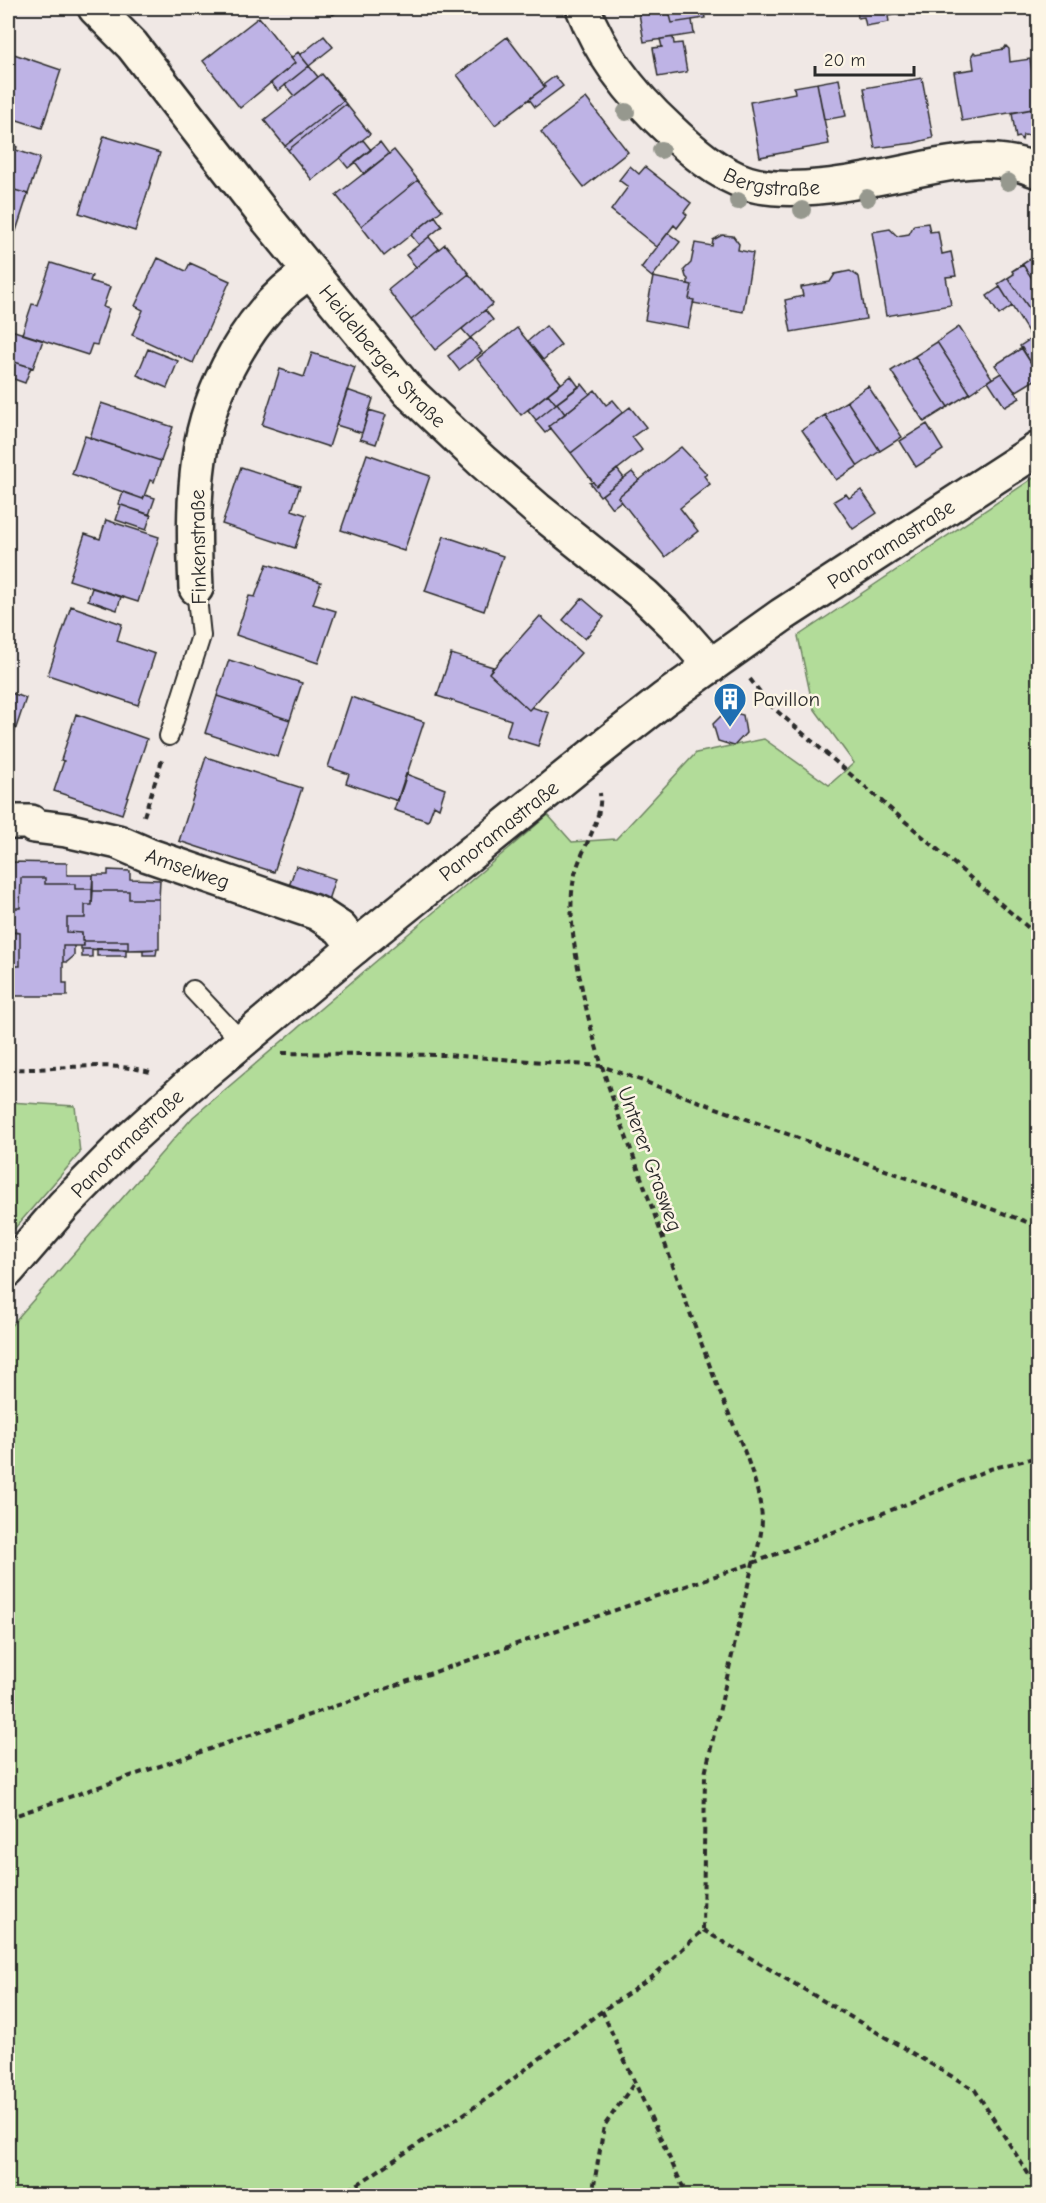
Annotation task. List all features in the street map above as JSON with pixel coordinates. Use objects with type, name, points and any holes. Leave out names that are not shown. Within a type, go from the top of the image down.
[{"type":"street","name":"Heidelberger Straße","points":[[95,8],[110,20],[132,45],[310,272],[384,363],[433,416],[537,509],[644,595],[674,624],[722,658]]},
{"type":"street","name":"Bergstraße","points":[[583,8],[613,66],[652,114],[704,160],[746,183],[773,188],[817,187],[953,163],[988,160],[1020,164],[1038,171]]},
{"type":"street","name":"Finkenstraße","points":[[196,588],[195,503],[199,458],[218,391],[241,344],[257,320],[278,296],[310,272]]},
{"type":"street","name":"Panoramastraße","points":[[8,1270],[71,1197],[118,1150],[188,1087],[355,947],[590,757],[664,699],[782,615],[1038,449]]},
{"type":"street","name":"Amselweg","points":[[8,822],[31,822],[34,826],[86,834],[118,842],[179,866],[317,913],[340,928],[355,947]]},
{"type":"lane","name":"Finkenstraße","points":[[169,736],[201,636],[196,588]]},
{"type":"lane","points":[[193,990],[236,1047]]},
{"type":"path","points":[[722,658],[770,705],[1038,936]]},
{"type":"path","points":[[134,848],[169,736]]},
{"type":"path","name":"Unterer Grasweg","points":[[590,757],[598,781],[601,801],[598,817],[575,875],[572,914],[579,976],[602,1066],[671,1260],[755,1482],[762,1511],[760,1543],[753,1563],[705,1774],[703,1930]]},
{"type":"path","points":[[236,1047],[445,1055],[602,1066],[1038,1226]]},
{"type":"path","points":[[8,1069],[80,1066],[129,1068],[152,1072],[188,1087]]},
{"type":"path","points":[[8,1818],[753,1563],[990,1469],[1038,1457]]},
{"type":"path","points":[[340,2196],[488,2098],[602,2011],[651,1978],[703,1930],[975,2090],[1038,2189]]},
{"type":"path","points":[[602,2011],[687,2196]]},
{"type":"path","points":[[592,2196],[604,2126],[634,2082]]},
{"type":"green space","points":[[1038,475],[1038,2195],[8,2196],[8,1329],[193,1117],[548,815],[572,842],[616,839],[696,753],[764,739],[829,785],[854,763],[813,707],[798,636]]},
{"type":"green space","points":[[8,1102],[75,1106],[80,1153],[8,1236]]},
{"type":"building","points":[[327,8],[342,8],[333,15]]},
{"type":"building","points":[[638,8],[703,8],[705,18],[692,20],[694,34],[644,42]]},
{"type":"building","points":[[668,8],[703,8],[705,18],[672,23]]},
{"type":"building","points":[[846,8],[918,8],[919,11],[888,16],[889,22],[866,26],[864,17],[858,18],[857,10],[847,12]]},
{"type":"building","points":[[259,17],[295,63],[240,108],[203,61]]},
{"type":"building","points":[[324,36],[333,47],[309,66],[300,55]]},
{"type":"building","points":[[507,37],[545,87],[495,125],[457,75]]},
{"type":"building","points":[[673,37],[674,44],[682,43],[687,72],[658,77],[653,48],[662,47],[660,39]]},
{"type":"building","points":[[1006,46],[1009,49],[1010,62],[1030,59],[1038,108],[962,121],[954,72],[974,69],[972,55],[974,52],[976,54],[1004,49]]},
{"type":"building","points":[[8,52],[61,70],[42,128],[8,117]]},
{"type":"building","points":[[298,52],[309,66],[278,91],[271,83],[295,63],[291,58]]},
{"type":"building","points":[[309,66],[318,77],[294,96],[285,85]]},
{"type":"building","points":[[322,74],[346,104],[288,150],[264,120]]},
{"type":"building","points":[[322,74],[344,100],[285,146],[264,120]]},
{"type":"building","points":[[555,76],[563,86],[535,107],[529,99]]},
{"type":"building","points":[[922,78],[933,138],[875,148],[864,88]]},
{"type":"building","points":[[839,79],[846,116],[824,120],[817,83]]},
{"type":"building","points":[[817,83],[829,144],[760,157],[750,102],[795,93],[794,87]]},
{"type":"building","points":[[586,98],[628,152],[584,187],[541,132]]},
{"type":"building","points":[[346,104],[370,134],[312,180],[288,150]]},
{"type":"building","points":[[1038,108],[1038,136],[1023,135],[1022,140],[1019,137],[1016,138],[1012,113]]},
{"type":"building","points":[[104,136],[160,153],[135,231],[79,213]]},
{"type":"building","points":[[363,140],[371,150],[348,168],[340,158]]},
{"type":"building","points":[[380,142],[389,154],[364,174],[355,162]]},
{"type":"building","points":[[8,143],[17,147],[16,150],[40,158],[28,194],[8,188]]},
{"type":"building","points":[[394,150],[418,180],[361,226],[336,195]]},
{"type":"building","points":[[630,166],[639,174],[645,167],[691,203],[684,212],[687,215],[677,228],[674,225],[657,247],[611,210],[628,187],[619,180]]},
{"type":"building","points":[[418,180],[442,210],[384,256],[361,226]]},
{"type":"building","points":[[8,188],[28,194],[16,231],[8,229]]},
{"type":"building","points":[[435,216],[442,226],[419,245],[411,235]]},
{"type":"building","points":[[928,223],[930,232],[938,231],[942,254],[951,252],[956,276],[946,277],[951,305],[886,316],[872,232],[890,229],[897,236],[909,234],[914,225]]},
{"type":"building","points":[[668,233],[680,242],[652,277],[641,268]]},
{"type":"building","points":[[722,235],[733,236],[739,244],[738,250],[753,253],[743,312],[693,303],[694,300],[689,299],[692,285],[688,284],[684,270],[691,263],[695,243],[712,246],[713,240]]},
{"type":"building","points":[[429,237],[439,249],[416,267],[406,255]]},
{"type":"building","points":[[445,244],[469,274],[411,320],[388,290]]},
{"type":"building","points":[[1038,254],[1038,348],[998,284],[1014,274],[1012,271]]},
{"type":"building","points":[[158,258],[186,271],[190,263],[230,281],[193,363],[132,335],[143,310],[135,306]]},
{"type":"building","points":[[51,263],[92,276],[90,281],[110,287],[103,307],[109,309],[97,345],[92,344],[88,355],[22,334],[32,304],[37,305]]},
{"type":"building","points":[[1023,265],[1038,287],[1038,321],[1008,278],[1014,274],[1012,271]]},
{"type":"building","points":[[850,271],[859,277],[866,319],[791,332],[785,300],[803,296],[801,287],[830,282],[835,274]]},
{"type":"building","points":[[469,274],[493,304],[435,350],[411,320]]},
{"type":"building","points":[[653,277],[692,285],[689,299],[694,300],[688,328],[645,320]]},
{"type":"building","points":[[1000,287],[1012,306],[999,315],[987,296]]},
{"type":"building","points":[[485,310],[493,320],[470,338],[462,329]]},
{"type":"building","points":[[546,326],[561,345],[543,360],[528,341]]},
{"type":"building","points":[[959,327],[992,378],[970,393],[937,342]]},
{"type":"building","points":[[517,328],[561,383],[521,415],[477,359]]},
{"type":"building","points":[[11,330],[43,340],[33,368],[8,360],[8,339]]},
{"type":"building","points":[[471,338],[482,352],[459,370],[448,356]]},
{"type":"building","points":[[1032,338],[1038,348],[1038,374],[1020,346]]},
{"type":"building","points":[[937,342],[970,393],[948,407],[915,356]]},
{"type":"building","points":[[1022,348],[1038,374],[1038,378],[1015,392],[995,365]]},
{"type":"building","points":[[148,349],[178,361],[167,388],[137,375]]},
{"type":"building","points":[[312,353],[355,367],[329,447],[262,425],[280,369],[304,377]]},
{"type":"building","points":[[915,356],[948,407],[924,422],[891,371]]},
{"type":"building","points":[[8,360],[31,367],[25,383],[8,377]]},
{"type":"building","points":[[1001,373],[1020,398],[1005,407],[988,381]]},
{"type":"building","points":[[571,376],[579,387],[556,404],[548,394]]},
{"type":"building","points":[[582,384],[590,394],[565,414],[557,403]]},
{"type":"building","points":[[868,386],[902,437],[880,451],[847,401]]},
{"type":"building","points":[[347,390],[373,399],[362,433],[336,425]]},
{"type":"building","points":[[595,390],[606,405],[613,400],[623,412],[571,453],[549,426]]},
{"type":"building","points":[[548,394],[556,404],[536,420],[528,410]]},
{"type":"building","points":[[847,401],[880,451],[858,466],[825,415]]},
{"type":"building","points":[[101,403],[173,427],[161,461],[90,438]]},
{"type":"building","points":[[557,403],[565,414],[549,426],[551,428],[545,433],[535,421]]},
{"type":"building","points":[[630,407],[646,427],[632,437],[642,450],[596,486],[571,453]]},
{"type":"building","points":[[369,410],[386,415],[376,444],[360,439]]},
{"type":"building","points":[[825,415],[858,466],[836,480],[802,430]]},
{"type":"building","points":[[927,424],[943,450],[916,467],[900,441]]},
{"type":"building","points":[[85,436],[161,461],[154,482],[150,480],[143,499],[72,474]]},
{"type":"building","points":[[681,447],[707,474],[704,476],[710,484],[680,508],[698,531],[665,557],[618,497]]},
{"type":"building","points":[[367,454],[430,476],[404,551],[341,530]]},
{"type":"building","points":[[241,467],[300,486],[292,510],[306,515],[295,548],[222,524]]},
{"type":"building","points":[[617,469],[624,478],[600,496],[590,483],[593,482],[596,486]]},
{"type":"building","points":[[632,472],[639,480],[618,497],[621,501],[612,508],[602,495]]},
{"type":"building","points":[[861,490],[877,513],[853,529],[834,501],[846,494],[849,498]]},
{"type":"building","points":[[123,492],[143,499],[145,495],[155,498],[149,515],[119,504]]},
{"type":"building","points":[[121,505],[151,515],[146,530],[116,520]]},
{"type":"building","points":[[106,520],[159,537],[138,602],[69,580],[85,534],[100,539]]},
{"type":"building","points":[[444,536],[503,556],[484,611],[425,591]]},
{"type":"building","points":[[267,564],[321,582],[313,604],[336,611],[318,663],[236,635],[249,596],[255,597]]},
{"type":"building","points":[[92,588],[121,597],[117,610],[88,600]]},
{"type":"building","points":[[582,598],[604,617],[585,639],[563,620]]},
{"type":"building","points":[[71,606],[122,624],[117,641],[155,654],[138,705],[48,675]]},
{"type":"building","points":[[540,616],[581,653],[529,710],[489,673]]},
{"type":"building","points":[[451,654],[493,667],[489,673],[529,710],[532,707],[549,713],[538,746],[506,736],[511,720],[437,696]]},
{"type":"building","points":[[229,660],[302,683],[290,720],[217,696]]},
{"type":"building","points":[[8,692],[26,698],[13,737],[8,735]]},
{"type":"building","points":[[217,696],[290,720],[278,757],[205,733]]},
{"type":"building","points":[[351,697],[424,722],[398,801],[346,783],[349,774],[328,767]]},
{"type":"building","name":"Pavillon","points":[[726,711],[743,715],[746,733],[734,746],[718,741],[713,724]]},
{"type":"building","points":[[76,714],[147,739],[122,814],[54,791]]},
{"type":"building","points":[[206,757],[302,788],[274,872],[179,841]]},
{"type":"building","points":[[406,774],[445,789],[439,808],[434,805],[428,821],[394,810]]},
{"type":"building","points":[[8,862],[67,863],[67,875],[93,875],[92,889],[75,889],[75,884],[45,884],[45,878],[21,878],[20,908],[13,908],[13,932],[8,932]]},
{"type":"building","points":[[296,866],[335,879],[326,906],[287,892]]},
{"type":"building","points":[[108,870],[130,871],[130,879],[160,880],[159,899],[129,899],[129,891],[93,891],[93,875],[108,875]]},
{"type":"building","points":[[21,878],[45,878],[45,884],[75,884],[75,889],[92,889],[92,905],[85,905],[85,918],[67,918],[67,932],[82,933],[84,946],[63,946],[63,983],[67,983],[67,996],[12,996],[12,966],[20,966],[20,933],[13,932],[13,908],[20,908]]},
{"type":"building","points":[[93,891],[129,891],[129,899],[159,899],[159,949],[128,950],[128,941],[82,941],[82,933],[67,932],[67,918],[85,918],[85,905],[92,905]]},
{"type":"building","points":[[8,932],[20,933],[20,966],[12,966],[12,996],[8,996]]},
{"type":"building","points":[[84,941],[128,941],[128,950],[81,949]]},
{"type":"building","points":[[63,946],[74,946],[74,956],[67,962],[63,962]]},
{"type":"building","points":[[82,949],[92,949],[92,957],[82,957]]},
{"type":"building","points":[[97,949],[126,949],[126,956],[97,956]]},
{"type":"building","points":[[157,949],[156,955],[143,955],[143,950]]},
{"type":"place","name":"Pavillon","points":[[730,728]]}]
